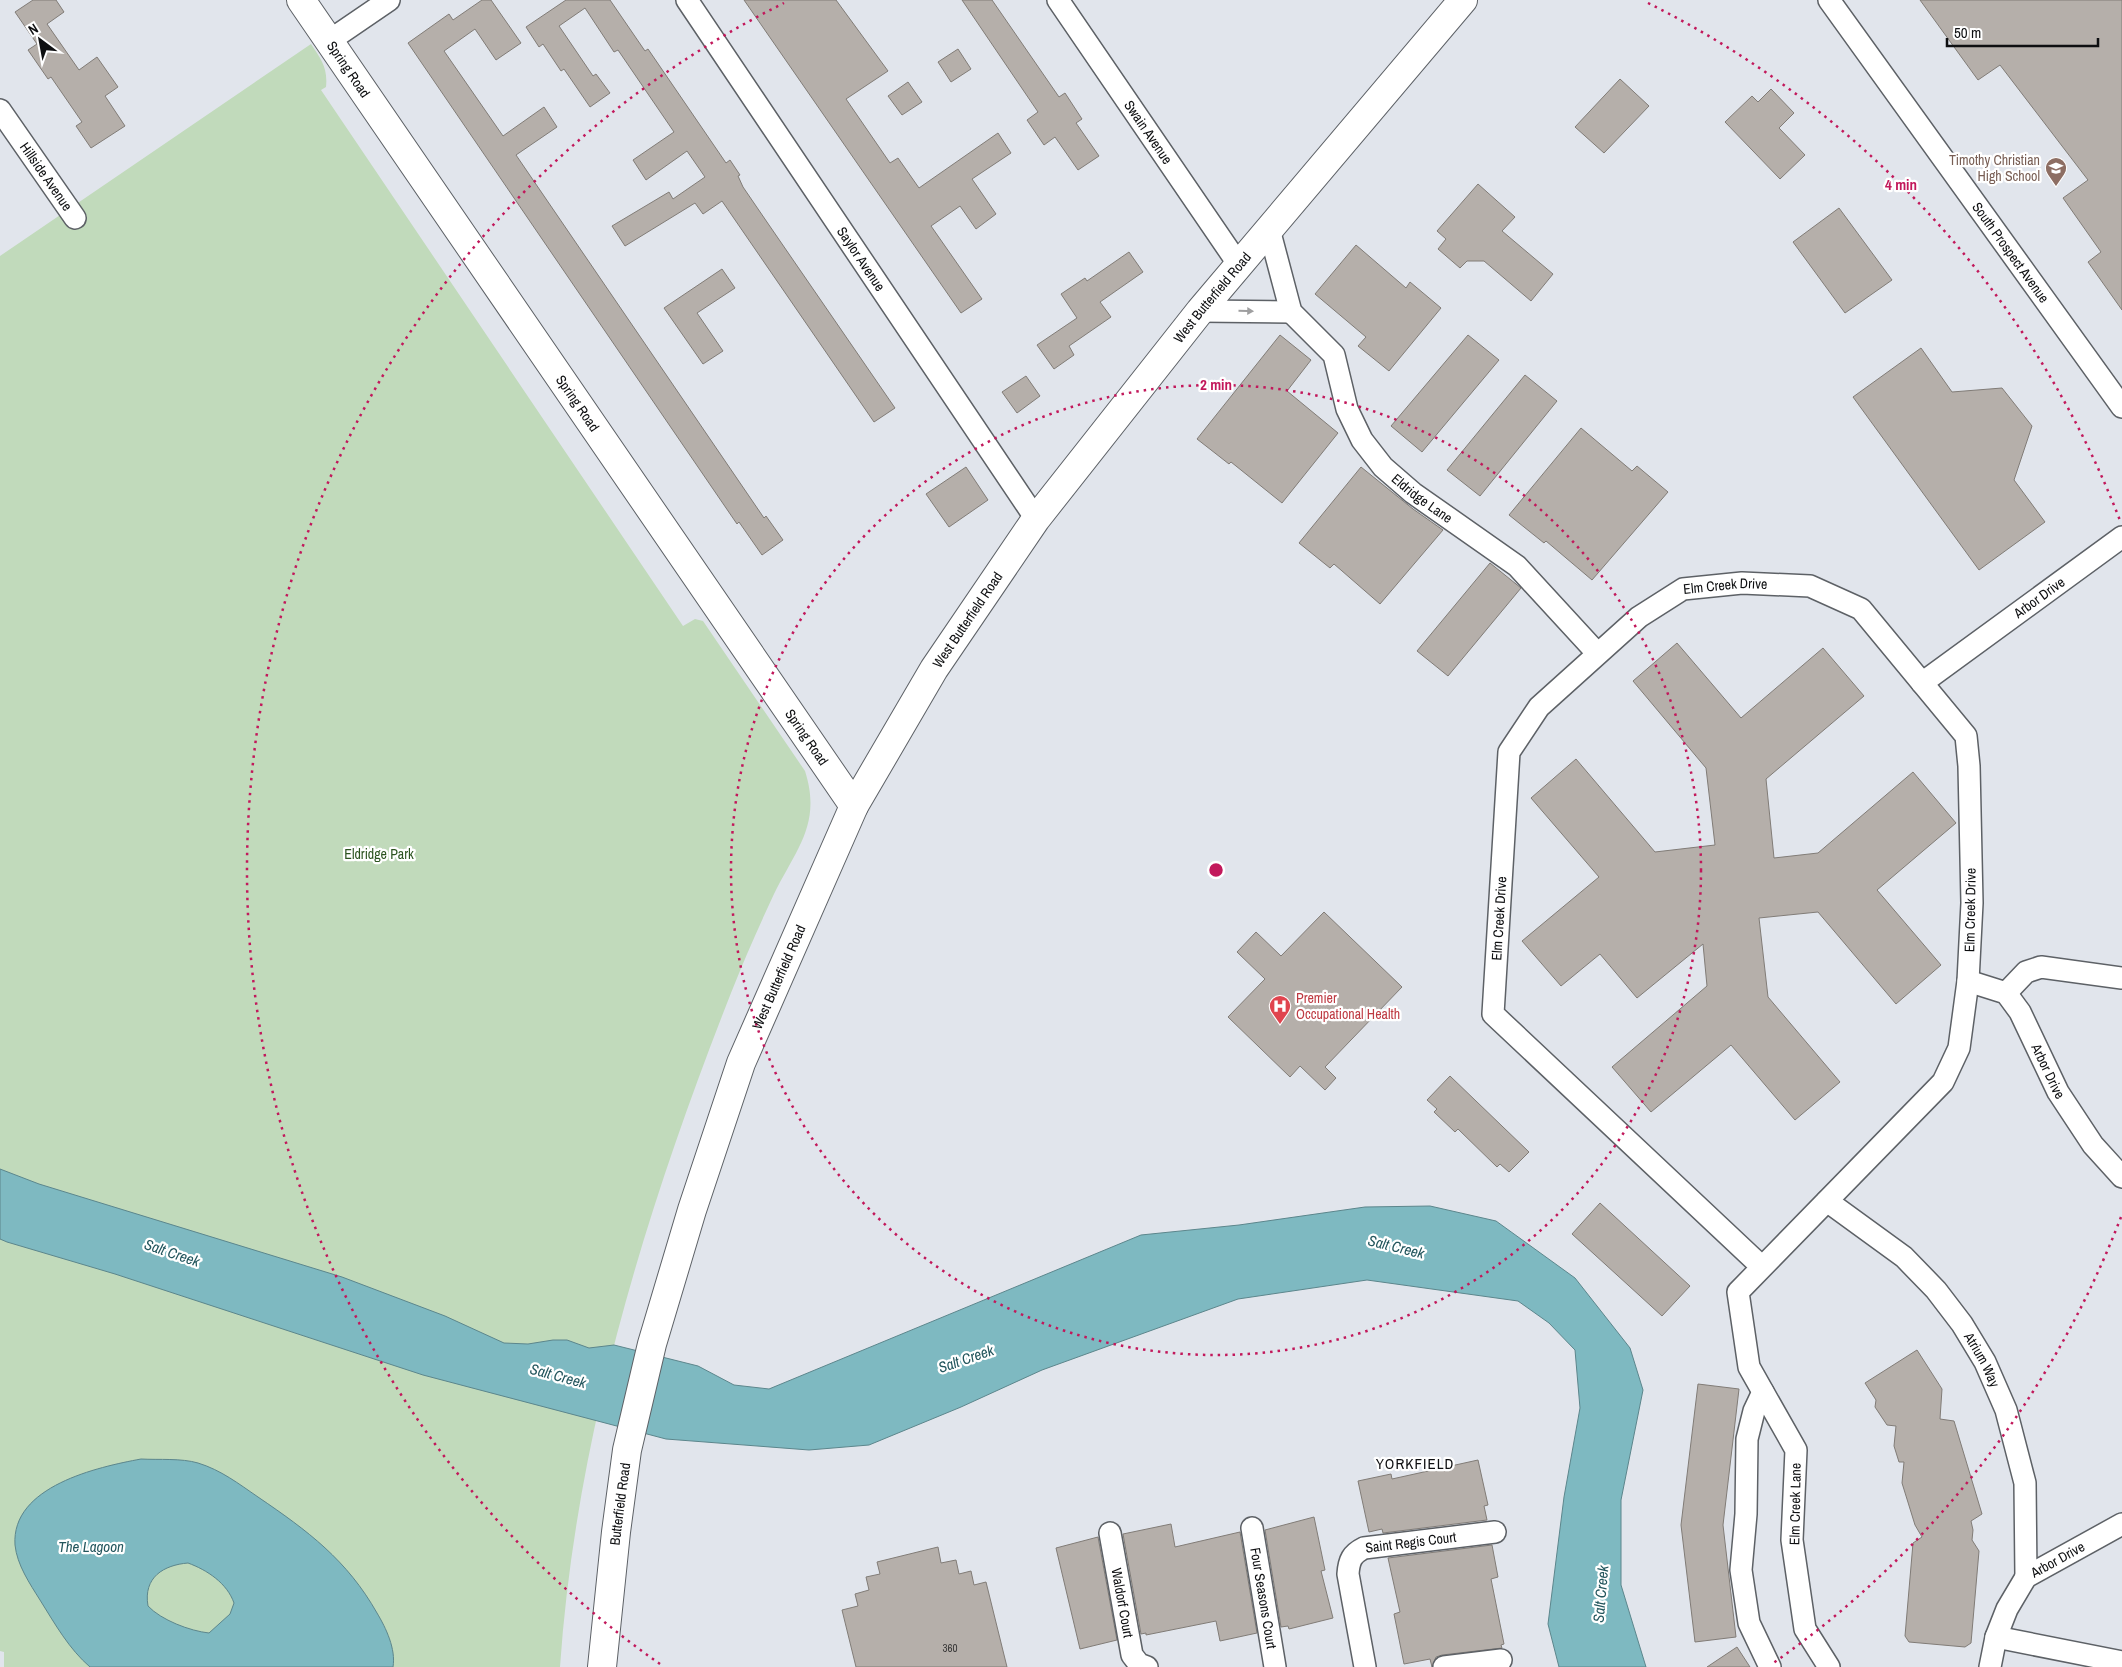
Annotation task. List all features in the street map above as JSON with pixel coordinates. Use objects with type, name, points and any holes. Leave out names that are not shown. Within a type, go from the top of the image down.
[{"type":"main road","name":"Spring Road","points":[[301,0],[854,806]]},
{"type":"main road","name":"West Butterfield Road","points":[[652,1344],[692,1210],[741,1063],[854,806],[934,669],[1036,519],[1200,311],[1454,4]]},
{"type":"main road","name":"Butterfield Road","points":[[602,1667],[614,1541],[627,1450],[652,1344]]},
{"type":"street","points":[[329,41],[389,0]]},
{"type":"street","name":"Saylor Avenue","points":[[688,0],[1036,519]]},
{"type":"street","name":"Swain Avenue","points":[[1058,0],[1238,265]]},
{"type":"street","name":"South Prospect Avenue","points":[[1829,0],[2122,407]]},
{"type":"street","name":"Hillside Avenue","points":[[0,110],[75,218]]},
{"type":"street","points":[[1200,311],[1291,312],[1269,229]]},
{"type":"street","name":"Eldridge Lane","points":[[1291,312],[1334,355],[1346,409],[1362,440],[1384,467],[1413,493],[1517,566],[1597,653]]},
{"type":"street","name":"Arbor Drive","points":[[1922,683],[2122,537]]},
{"type":"street","name":"Elm Creek Drive","points":[[1742,583],[1810,586],[1861,609],[1966,736],[1969,766],[1972,904],[1968,981],[1959,1048],[1943,1082],[1762,1267],[1493,1014],[1509,752],[1540,707],[1597,653],[1639,617],[1683,589],[1742,583]]},
{"type":"street","points":[[1968,981],[2006,993],[2026,972],[2041,967],[2122,978]]},
{"type":"street","name":"Arbor Drive","points":[[2006,993],[2020,1012],[2058,1092],[2093,1145],[2122,1177]]},
{"type":"street","name":"Atrium Way","points":[[1827,1201],[1904,1257],[1941,1297],[1962,1324],[1985,1362],[2006,1410],[2026,1484],[2026,1578]]},
{"type":"street","name":"Elm Creek Lane","points":[[1762,1267],[1738,1292],[1749,1367],[1796,1450],[1792,1540],[1805,1629],[1829,1667]]},
{"type":"street","points":[[1763,1392],[1754,1411],[1747,1439],[1746,1514],[1741,1570],[1749,1623],[1770,1667]]},
{"type":"street","name":"Arbor Drive","points":[[1990,1667],[1996,1637],[2007,1609],[2026,1578],[2122,1524]]},
{"type":"street","name":"Four Seasons Court","points":[[1252,1528],[1276,1667]]},
{"type":"street","name":"Saint Regis Court","points":[[1365,1667],[1348,1574],[1349,1560],[1356,1552],[1364,1548],[1494,1532]]},
{"type":"street","name":"Waldorf Court","points":[[1110,1533],[1132,1655],[1139,1664],[1147,1667]]},
{"type":"street","points":[[1996,1637],[2122,1662]]},
{"type":"street","points":[[1444,1667],[1501,1660]]},
{"type":"green space","name":"Eldridge Park","points":[[311,44],[325,69],[326,87],[321,90],[683,626],[695,619],[703,621],[805,771],[810,806],[808,821],[804,836],[774,894],[731,993],[700,1074],[644,1240],[620,1324],[599,1409],[582,1494],[568,1580],[560,1667],[4,1667],[4,1652],[0,1651],[0,256]]},
{"type":"water","name":"Salt Creek","points":[[0,1169],[39,1184],[342,1277],[445,1316],[504,1343],[528,1344],[567,1340],[589,1348],[614,1345],[698,1366],[734,1385],[769,1389],[1141,1235],[1239,1225],[1365,1207],[1430,1206],[1496,1221],[1575,1278],[1630,1348],[1643,1390],[1621,1500],[1621,1585],[1646,1667],[1559,1667],[1548,1624],[1564,1497],[1580,1408],[1575,1350],[1549,1323],[1518,1301],[1367,1280],[1238,1299],[1042,1370],[961,1407],[869,1445],[809,1450],[666,1439],[423,1375],[115,1274],[7,1242],[0,1239]]},
{"type":"water","name":"The Lagoon","points":[[141,1459],[177,1460],[198,1463],[230,1478],[293,1522],[339,1562],[365,1594],[390,1639],[394,1660],[393,1667],[90,1667],[63,1636],[24,1574],[18,1560],[15,1545],[18,1525],[27,1508],[42,1494],[60,1483],[81,1474]],"holes":[[[188,1563],[216,1578],[227,1589],[234,1603],[230,1614],[209,1633],[176,1624],[160,1616],[148,1606],[147,1596],[149,1587],[157,1574],[179,1564]]]},
{"type":"building","points":[[33,0],[56,0],[64,12],[47,24],[79,70],[97,57],[118,87],[105,96],[125,126],[91,148],[76,126],[82,122],[51,77],[48,79],[28,50],[37,44],[15,12]]},
{"type":"building","points":[[482,0],[491,0],[521,43],[496,60],[475,29],[444,51],[503,136],[544,107],[557,127],[516,155],[764,518],[766,516],[783,540],[762,555],[739,522],[737,524],[408,43],[449,14],[453,20]]},
{"type":"building","points":[[566,0],[610,0],[645,51],[648,49],[726,163],[730,160],[740,175],[738,176],[743,187],[895,408],[874,422],[722,201],[703,214],[695,203],[625,246],[612,226],[669,192],[673,199],[705,177],[687,151],[646,180],[633,160],[674,132],[618,50],[614,52],[585,8],[559,26],[593,76],[596,74],[610,93],[590,107],[564,69],[561,71],[543,44],[539,47],[526,27]]},
{"type":"building","points":[[744,0],[836,0],[888,71],[846,99],[890,163],[898,158],[919,188],[998,133],[1011,153],[972,179],[996,214],[976,229],[960,206],[931,226],[982,299],[961,313]]},
{"type":"building","points":[[962,0],[992,0],[1059,97],[1065,93],[1082,119],[1076,123],[1099,156],[1078,170],[1055,137],[1044,145],[1027,120],[1038,112]]},
{"type":"building","name":"Timothy Christian High School","points":[[1920,0],[2122,0],[2122,310],[2088,262],[2101,252],[2063,198],[2088,180],[2000,65],[1978,80]]},
{"type":"building","points":[[958,49],[971,69],[951,82],[938,62]]},
{"type":"building","points":[[1620,79],[1649,106],[1604,153],[1575,127]]},
{"type":"building","points":[[908,82],[922,102],[902,115],[888,96]]},
{"type":"building","points":[[1771,89],[1794,113],[1779,128],[1805,155],[1780,179],[1725,122],[1752,96],[1758,102]]},
{"type":"building","points":[[1478,184],[1515,217],[1502,231],[1553,274],[1531,301],[1484,261],[1467,261],[1460,268],[1438,249],[1446,239],[1437,231]]},
{"type":"building","points":[[1839,208],[1892,280],[1845,313],[1793,242]]},
{"type":"building","points":[[1356,245],[1406,288],[1410,282],[1441,308],[1389,371],[1358,346],[1366,337],[1315,294]]},
{"type":"building","points":[[1129,252],[1143,272],[1100,302],[1111,317],[1069,346],[1074,355],[1054,369],[1037,345],[1077,318],[1061,294],[1085,278],[1087,281]]},
{"type":"building","points":[[722,269],[735,288],[697,313],[723,351],[703,364],[664,308]]},
{"type":"building","points":[[1280,335],[1311,360],[1287,391],[1338,433],[1282,503],[1231,462],[1229,464],[1197,439]]},
{"type":"building","points":[[1468,335],[1499,360],[1422,452],[1391,426]]},
{"type":"building","points":[[1921,348],[1952,392],[2002,388],[2032,426],[2014,480],[2045,522],[1979,570],[1853,397]]},
{"type":"building","points":[[1525,375],[1557,401],[1480,496],[1447,470]]},
{"type":"building","points":[[1026,376],[1040,396],[1017,413],[1002,392]]},
{"type":"building","points":[[1581,428],[1632,471],[1637,466],[1668,492],[1592,580],[1546,541],[1544,543],[1509,515]]},
{"type":"building","points":[[966,467],[988,500],[949,527],[926,494]]},
{"type":"building","points":[[1361,467],[1413,509],[1443,530],[1380,604],[1334,564],[1330,568],[1299,543]]},
{"type":"building","points":[[1490,563],[1521,588],[1448,676],[1417,651]]},
{"type":"building","points":[[1677,643],[1741,718],[1823,648],[1864,696],[1766,779],[1774,858],[1818,853],[1913,772],[1956,823],[1877,890],[1941,965],[1896,1004],[1818,912],[1759,918],[1768,997],[1840,1082],[1795,1120],[1731,1045],[1651,1112],[1612,1067],[1707,986],[1703,944],[1637,998],[1600,954],[1561,986],[1522,941],[1599,877],[1531,798],[1576,759],[1655,852],[1715,845],[1706,768],[1633,681]]},
{"type":"building","points":[[1324,912],[1402,987],[1325,1067],[1336,1078],[1325,1090],[1300,1066],[1290,1077],[1228,1017],[1265,979],[1237,952],[1256,932],[1281,956]]},
{"type":"building","points":[[1450,1076],[1529,1152],[1509,1172],[1500,1164],[1497,1167],[1458,1129],[1455,1132],[1434,1112],[1437,1109],[1427,1100]]},
{"type":"building","points":[[1600,1203],[1690,1286],[1662,1316],[1572,1234]]},
{"type":"building","points":[[1917,1350],[1942,1389],[1940,1419],[1954,1421],[1982,1514],[1971,1521],[1973,1530],[1972,1540],[1979,1551],[1971,1643],[1965,1647],[1909,1642],[1905,1636],[1913,1543],[1922,1537],[1915,1525],[1902,1483],[1904,1462],[1899,1462],[1894,1446],[1896,1426],[1887,1425],[1875,1407],[1876,1400],[1865,1383]]},
{"type":"building","points":[[1698,1384],[1739,1389],[1723,1525],[1736,1637],[1695,1642],[1681,1525]]},
{"type":"building","points":[[1478,1460],[1488,1505],[1484,1506],[1487,1520],[1383,1533],[1382,1529],[1369,1532],[1358,1481],[1391,1474],[1392,1479]]},
{"type":"building","points":[[1314,1517],[1325,1570],[1321,1571],[1333,1618],[1289,1629],[1288,1626],[1281,1627],[1265,1530]]},
{"type":"building","points":[[1171,1524],[1175,1547],[1240,1532],[1257,1633],[1220,1641],[1216,1621],[1146,1635],[1146,1633],[1141,1634],[1123,1534]]},
{"type":"building","points":[[1098,1537],[1117,1640],[1080,1649],[1056,1548]]},
{"type":"building","points":[[1492,1545],[1498,1577],[1491,1579],[1504,1644],[1501,1645],[1502,1648],[1442,1655],[1436,1657],[1432,1667],[1430,1659],[1404,1664],[1394,1614],[1400,1612],[1388,1558]]},
{"type":"building","points":[[938,1547],[941,1563],[956,1560],[959,1574],[971,1571],[974,1585],[986,1582],[1007,1667],[856,1667],[842,1610],[858,1606],[855,1594],[869,1590],[866,1577],[880,1574],[877,1562]]},
{"type":"building","points":[[1737,1647],[1750,1667],[1707,1667]]},
{"type":"place","name":"Timothy Christian High School","points":[[2056,187]]},
{"type":"place","name":"Premier Occupational Health","points":[[1280,1025]]},
{"type":"district","name":"YORKFIELD","points":[[1415,1464]]}]
